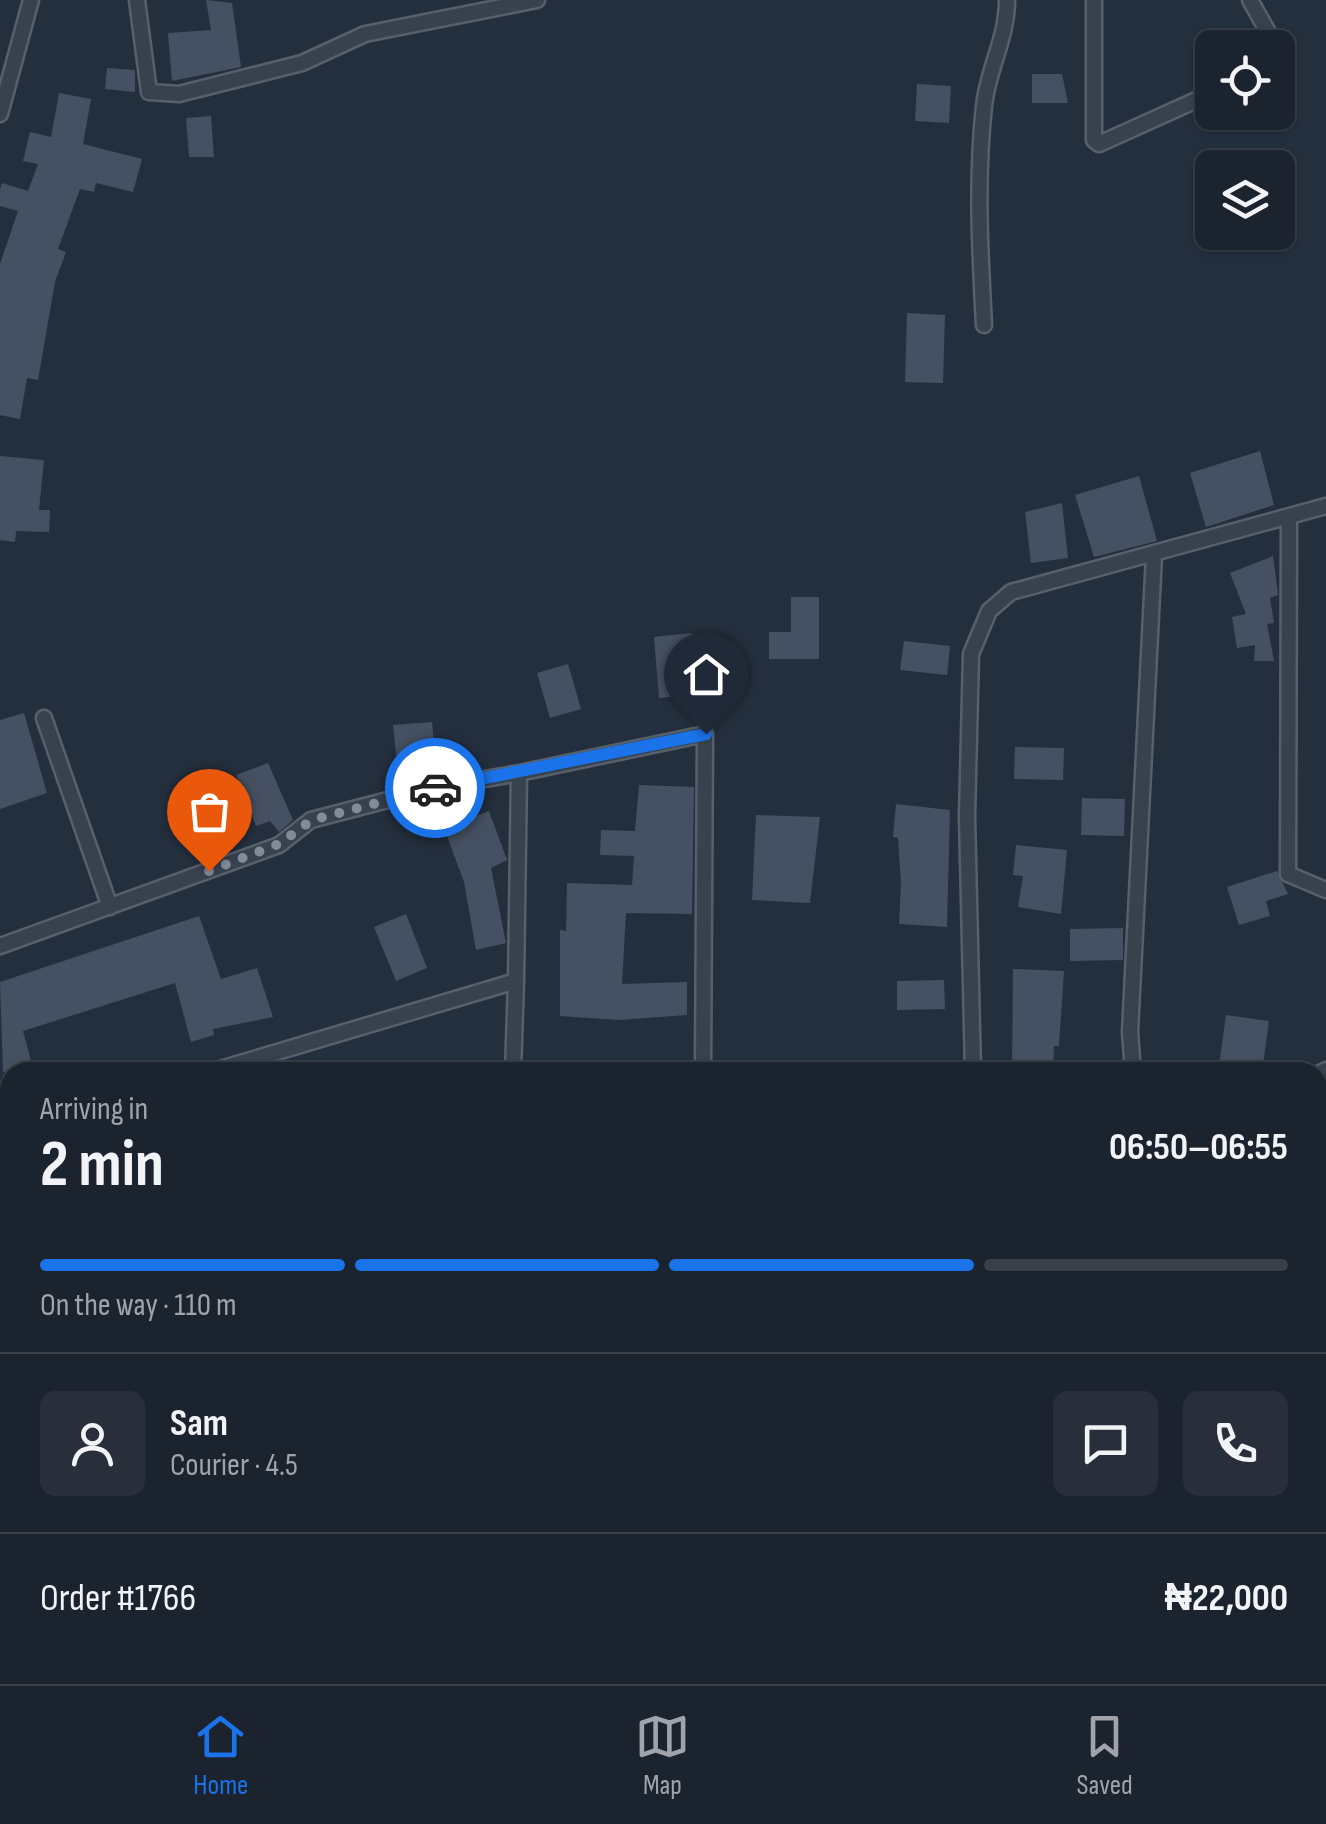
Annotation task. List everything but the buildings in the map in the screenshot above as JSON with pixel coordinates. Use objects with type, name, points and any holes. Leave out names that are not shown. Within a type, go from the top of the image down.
[{"type":"street","points":[[0,114],[31,0]]},
{"type":"street","points":[[137,0],[149,92],[179,94],[302,63],[364,34],[537,0]]},
{"type":"street","points":[[984,325],[979,222],[984,108],[988,79],[1007,30],[1007,0]]},
{"type":"street","points":[[1094,0],[1094,140],[1100,144],[1195,101]]},
{"type":"street","points":[[1250,0],[1267,30]]},
{"type":"street","points":[[973,1062],[967,816],[971,654],[989,611],[1011,592],[1289,520],[1326,506]]},
{"type":"street","points":[[1289,520],[1288,874],[1326,890]]},
{"type":"street","points":[[1132,1062],[1154,554]]},
{"type":"street","points":[[44,718],[110,906]]},
{"type":"street","points":[[0,946],[279,844],[312,820],[706,734],[703,1062]]},
{"type":"street","points":[[513,1062],[519,773]]},
{"type":"street","points":[[244,1062],[516,982]]},
{"type":"way so far","points":[[209,871],[279,844],[312,820],[435,788]]},
{"type":"route","points":[[435,788],[706,734]]}]
